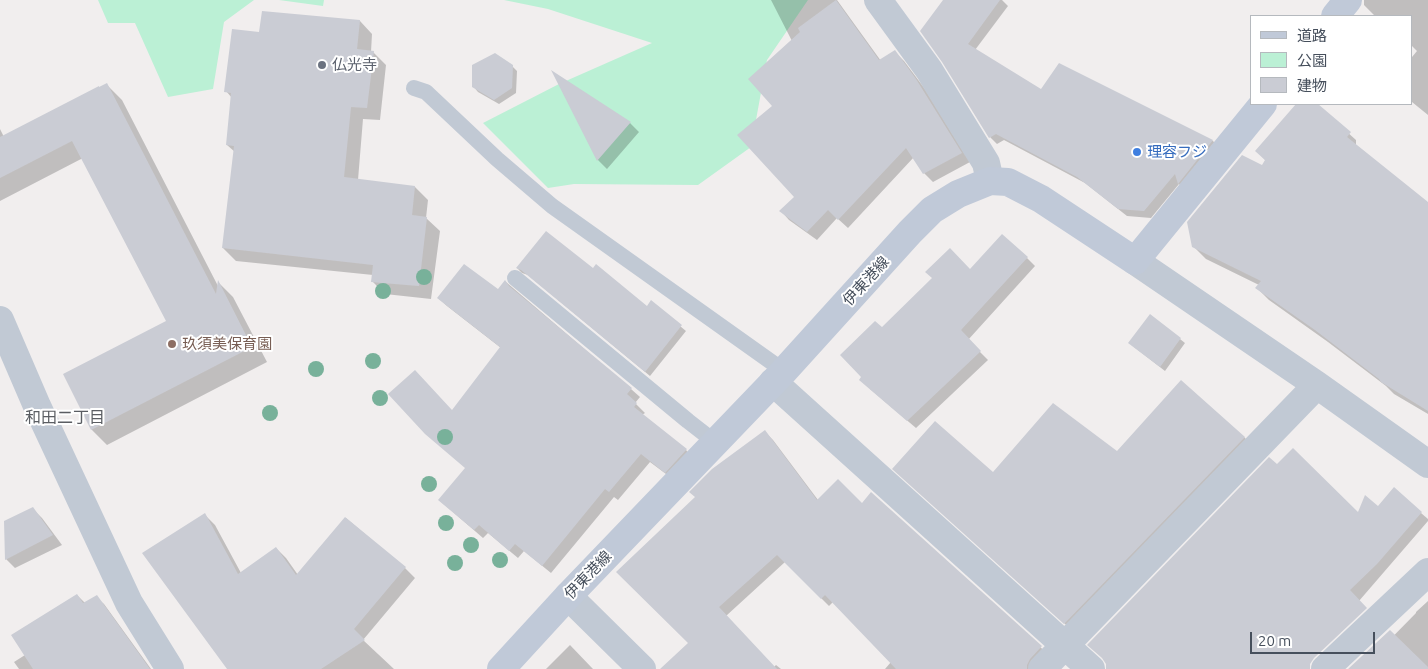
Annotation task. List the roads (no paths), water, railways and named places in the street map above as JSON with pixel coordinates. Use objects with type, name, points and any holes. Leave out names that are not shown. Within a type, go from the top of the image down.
[{"type":"main road","points":[[1336,15],[1348,0]]},
{"type":"main road","points":[[990,181],[1008,182],[1042,199],[1134,261],[1262,105]]},
{"type":"main road","name":"伊東港線","points":[[501,669],[568,596],[779,376],[932,210],[958,194],[990,181]]},
{"type":"street","points":[[878,0],[929,70],[986,163],[990,181]]},
{"type":"street","points":[[1134,261],[1317,385],[1428,464]]},
{"type":"street","points":[[0,320],[129,603],[170,669]]},
{"type":"street","points":[[779,376],[1092,669]]},
{"type":"street","points":[[1042,669],[1317,385]]},
{"type":"street","points":[[1324,669],[1428,572]]},
{"type":"street","points":[[568,596],[642,669]]},
{"type":"lane","points":[[414,88],[426,92],[497,159],[552,206],[779,376]]},
{"type":"lane","points":[[515,278],[715,442]]},
{"type":"place","name":"仏光寺","points":[[322,65]]},
{"type":"place","name":"理容フジ","points":[[1137,152]]},
{"type":"place","name":"玖須美保育園","points":[[172,344]]},
{"type":"district","name":"和田二丁目","points":[[65,418]]}]
